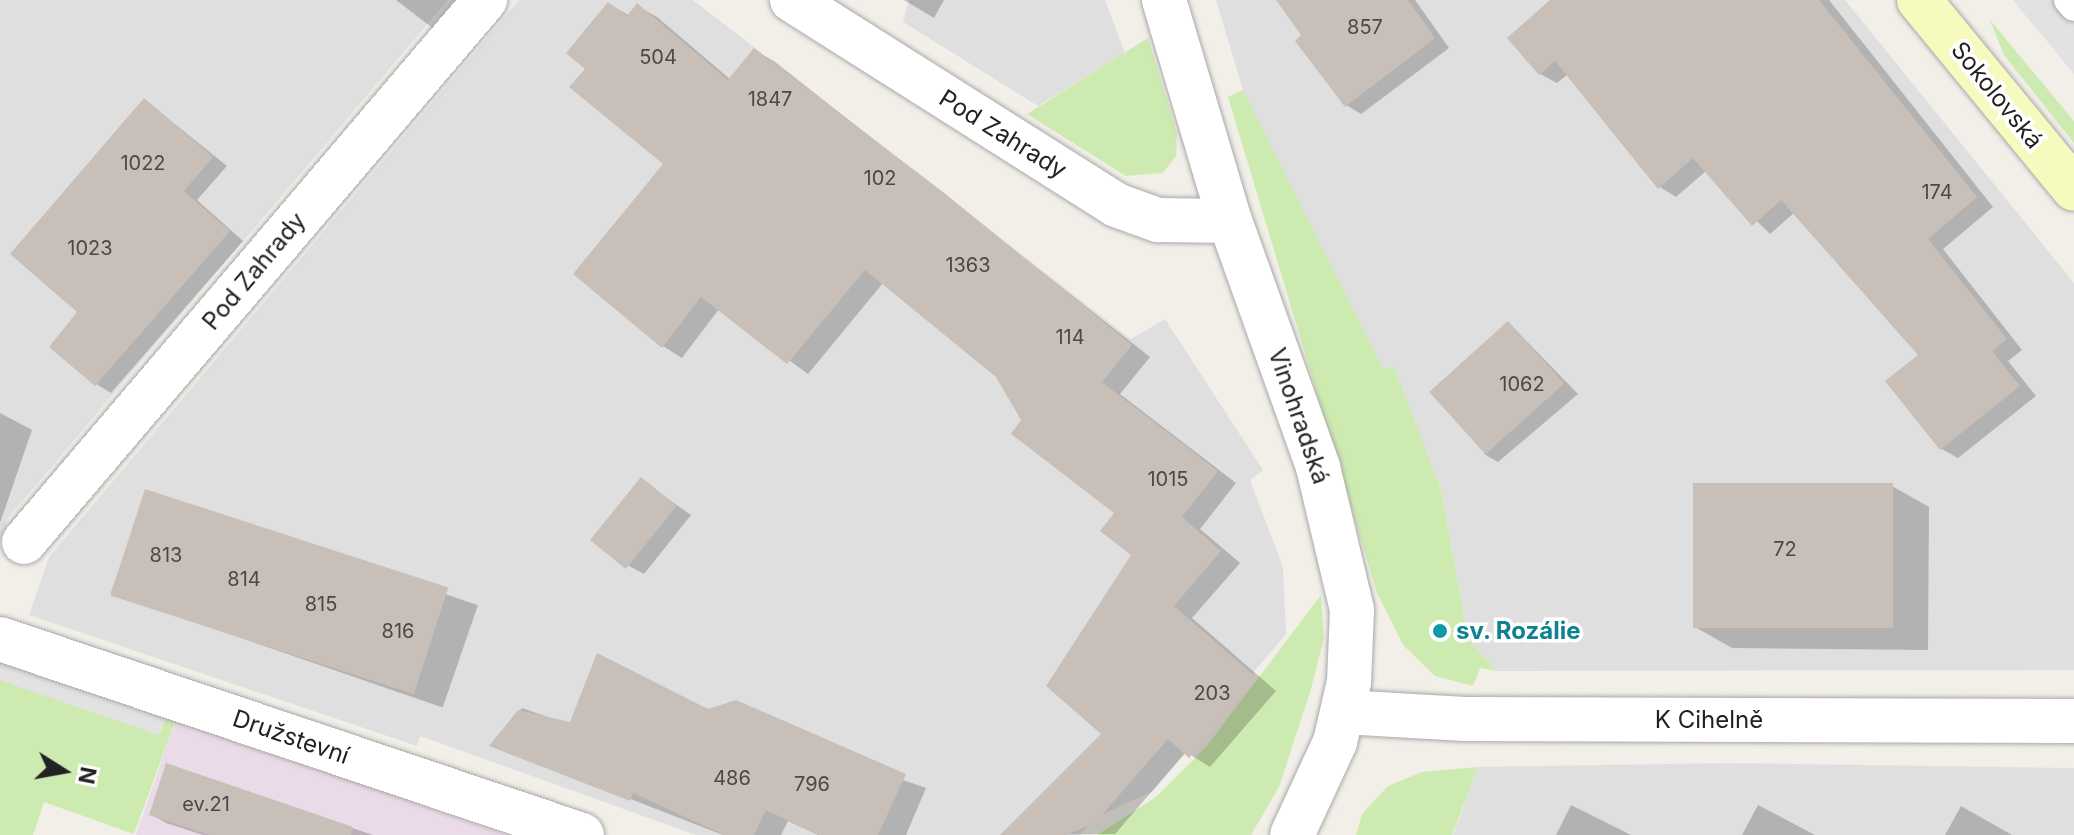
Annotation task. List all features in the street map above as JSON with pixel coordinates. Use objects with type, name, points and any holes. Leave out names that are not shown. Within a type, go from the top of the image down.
[{"type":"main road","name":"Sokolovská","points":[[1919,0],[2074,189]]},
{"type":"street","name":"Pod Zahrady","points":[[24,542],[485,0]]},
{"type":"street","name":"Pod Zahrady","points":[[792,0],[1116,205],[1158,220],[1230,221]]},
{"type":"street","name":"Vinohradská","points":[[1164,0],[1230,221],[1336,525],[1352,610],[1343,712],[1318,793],[1292,835]]},
{"type":"street","name":"Družstevní","points":[[0,639],[582,835]]},
{"type":"street","name":"K Cihelně","points":[[1343,712],[1476,719],[2074,721]]},
{"type":"lane","points":[[2068,0],[2074,7]]},
{"type":"shaded area","points":[[0,0],[448,0],[8,518],[0,542]]},
{"type":"shaded area","points":[[519,0],[693,0],[1131,339],[1165,319],[1263,470],[1250,480],[1283,567],[1286,634],[1153,791],[1095,818],[1080,835],[696,835],[420,736],[417,746],[29,615],[49,557]]},
{"type":"shaded area","points":[[909,0],[1105,0],[1125,53],[1038,106],[903,22]]},
{"type":"shaded area","points":[[1216,0],[1845,0],[2074,283],[2074,670],[1496,671],[1468,638],[1441,489],[1392,365],[1384,371],[1288,188],[1243,90]]},
{"type":"shaded area","points":[[2013,0],[2074,0],[2074,74]]},
{"type":"shaded area","points":[[0,659],[165,716],[159,735],[0,680]]},
{"type":"shaded area","points":[[176,719],[507,835],[136,835]]},
{"type":"shaded area","points":[[1729,763],[2074,768],[2074,835],[1453,835],[1478,767]]},
{"type":"green space","points":[[1990,20],[2074,121],[2074,143],[2004,55]]},
{"type":"green space","points":[[1148,38],[1177,133],[1176,156],[1163,173],[1126,176],[1027,114]]},
{"type":"green space","points":[[1243,90],[1384,370],[1393,365],[1441,489],[1468,638],[1496,671],[1480,668],[1473,686],[1435,676],[1403,645],[1377,593],[1228,97]]},
{"type":"green space","points":[[1321,595],[1324,638],[1311,689],[1279,787],[1251,835],[1097,835],[1156,797],[1206,747]]},
{"type":"green space","points":[[0,679],[160,734],[166,715],[176,719],[134,834],[44,802],[33,835],[0,835]]},
{"type":"green space","points":[[1478,767],[1452,835],[1356,835],[1362,814],[1388,786],[1422,772]]},
{"type":"building","points":[[1276,0],[1408,0],[1435,38],[1345,107],[1295,41],[1301,35]]},
{"type":"building","points":[[1550,0],[1819,0],[1977,197],[1928,239],[2007,339],[1992,351],[2020,386],[1940,450],[1885,381],[1918,355],[1781,200],[1752,226],[1693,158],[1658,189],[1555,61],[1539,75],[1507,38]]},
{"type":"building","points":[[608,2],[627,16],[637,3],[728,80],[754,48],[943,192],[1132,345],[1102,382],[1218,471],[1182,517],[1221,551],[1174,606],[1258,679],[1189,758],[1168,739],[1095,823],[1066,835],[1000,835],[1101,734],[1046,686],[1131,555],[1100,531],[1114,513],[1011,434],[1021,420],[996,377],[865,270],[787,364],[701,297],[662,348],[573,274],[663,164],[569,87],[585,69],[566,53]]},
{"type":"building","points":[[144,98],[213,157],[184,191],[230,231],[95,386],[49,347],[77,312],[10,254]]},
{"type":"building","points":[[1508,321],[1564,383],[1485,454],[1429,392]]},
{"type":"building","points":[[641,477],[677,506],[626,569],[590,540]]},
{"type":"building","points":[[1693,483],[1893,483],[1893,628],[1693,628]]},
{"type":"building","points":[[145,489],[448,588],[414,694],[110,596]]},
{"type":"building","points":[[597,653],[708,709],[736,700],[906,774],[878,835],[819,835],[766,810],[754,835],[724,835],[633,793],[630,801],[489,746],[518,710],[570,722]]},
{"type":"building","points":[[166,763],[353,827],[351,835],[209,835],[149,815]]},
{"type":"place","name":"sv. Rozálie","points":[[1440,631]]}]
